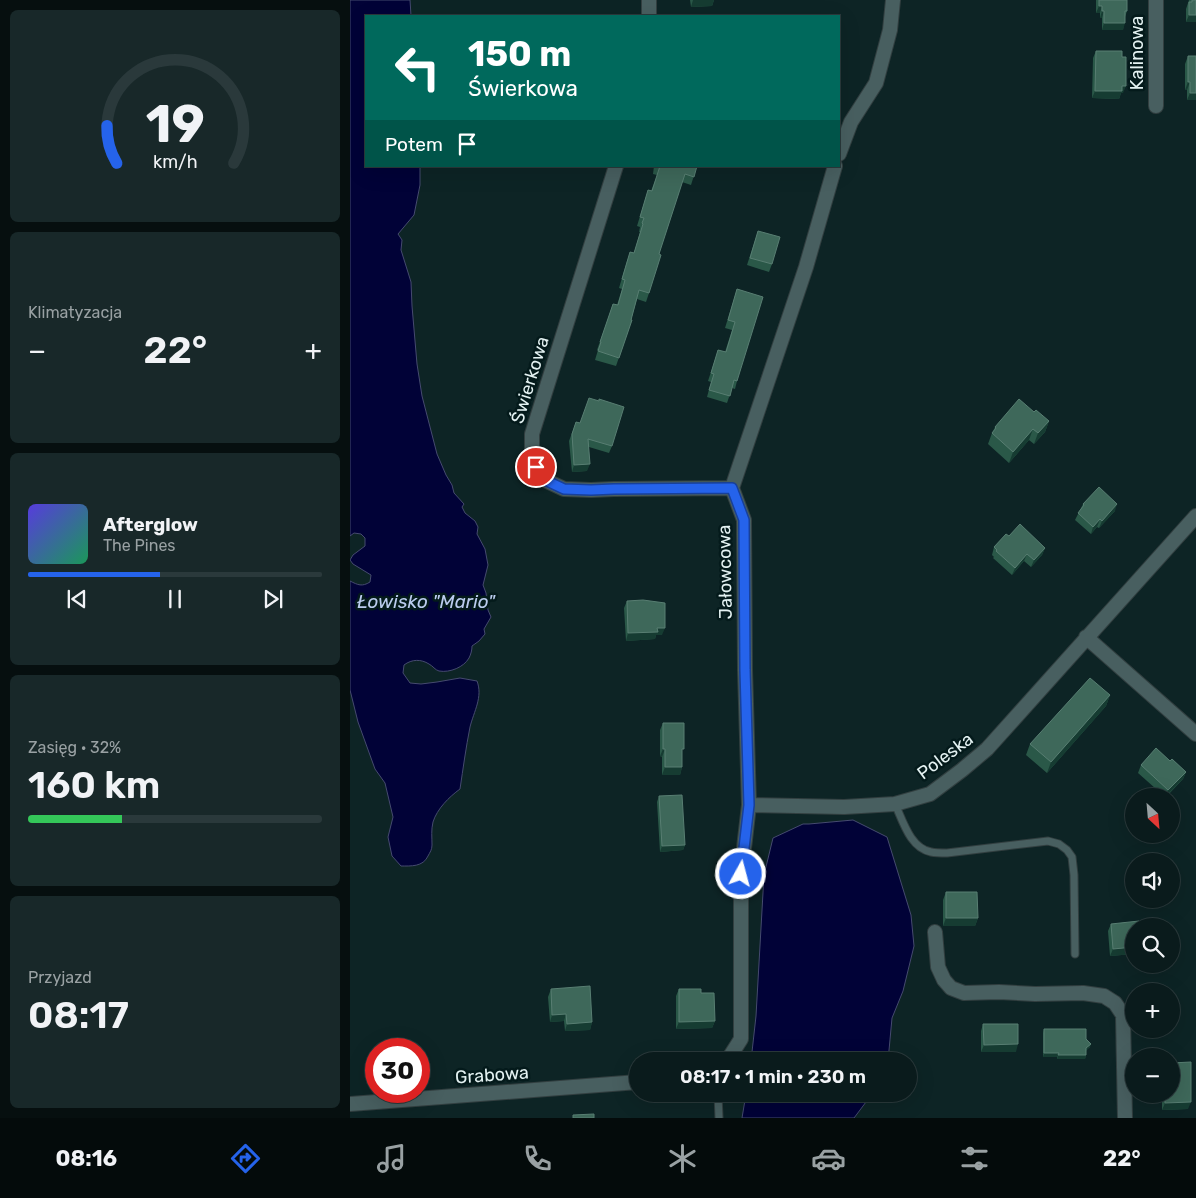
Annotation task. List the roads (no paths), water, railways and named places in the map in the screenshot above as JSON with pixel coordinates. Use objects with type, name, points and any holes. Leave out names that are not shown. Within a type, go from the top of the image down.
[{"type":"street","points":[[649,0],[649,15]]},
{"type":"street","points":[[840,151],[850,122],[876,84],[890,30],[893,0]]},
{"type":"street","name":"Kalinowa","points":[[1156,0],[1156,106]]},
{"type":"street","name":"Świerkowa","points":[[616,167],[532,434],[532,453],[536,467],[547,481],[564,489],[732,488]]},
{"type":"street","points":[[732,488],[806,267],[835,167]]},
{"type":"street","name":"Jałowcowa","points":[[732,488],[744,520],[745,670],[749,805],[741,874],[741,1039],[733,1052]]},
{"type":"street","name":"Poleska","points":[[749,805],[844,807],[895,804],[930,794],[987,749],[1196,516]]},
{"type":"street","points":[[1086,638],[1196,734]]},
{"type":"street","points":[[935,932],[938,967],[944,980],[952,988],[964,993],[1083,993],[1104,996],[1115,1003],[1123,1015],[1125,1118]]},
{"type":"street","name":"Grabowa","points":[[350,1104],[629,1083]]},
{"type":"lane","points":[[895,804],[913,840],[920,848],[932,853],[1048,842],[1060,844],[1072,857],[1076,954]]},
{"type":"lane","points":[[718,1102],[719,1118]]},
{"type":"water","name":"Łowisko \"Mario\"","points":[[350,0],[410,0],[411,15],[365,15],[365,167],[420,167],[420,185],[414,215],[398,234],[402,240],[401,250],[411,282],[417,364],[422,396],[437,454],[454,493],[464,504],[462,507],[465,513],[475,521],[478,527],[477,534],[485,549],[488,565],[483,585],[491,617],[484,629],[485,634],[472,646],[467,661],[456,669],[448,671],[438,670],[423,661],[413,661],[404,665],[403,673],[410,683],[421,684],[460,678],[477,681],[479,687],[477,704],[470,727],[460,789],[437,812],[432,828],[432,848],[426,860],[413,866],[401,866],[392,856],[388,837],[393,817],[385,783],[375,769],[358,722],[350,690],[350,581],[365,585],[370,582],[371,575],[353,564],[350,560],[353,555],[365,546],[365,538],[361,534],[354,533],[350,536]]},
{"type":"water","points":[[853,820],[887,837],[911,915],[914,946],[903,991],[892,1018],[889,1052],[752,1052],[756,1016],[764,875],[773,838],[803,824]]},
{"type":"water","points":[[745,1102],[866,1102],[854,1118],[742,1118]]}]
